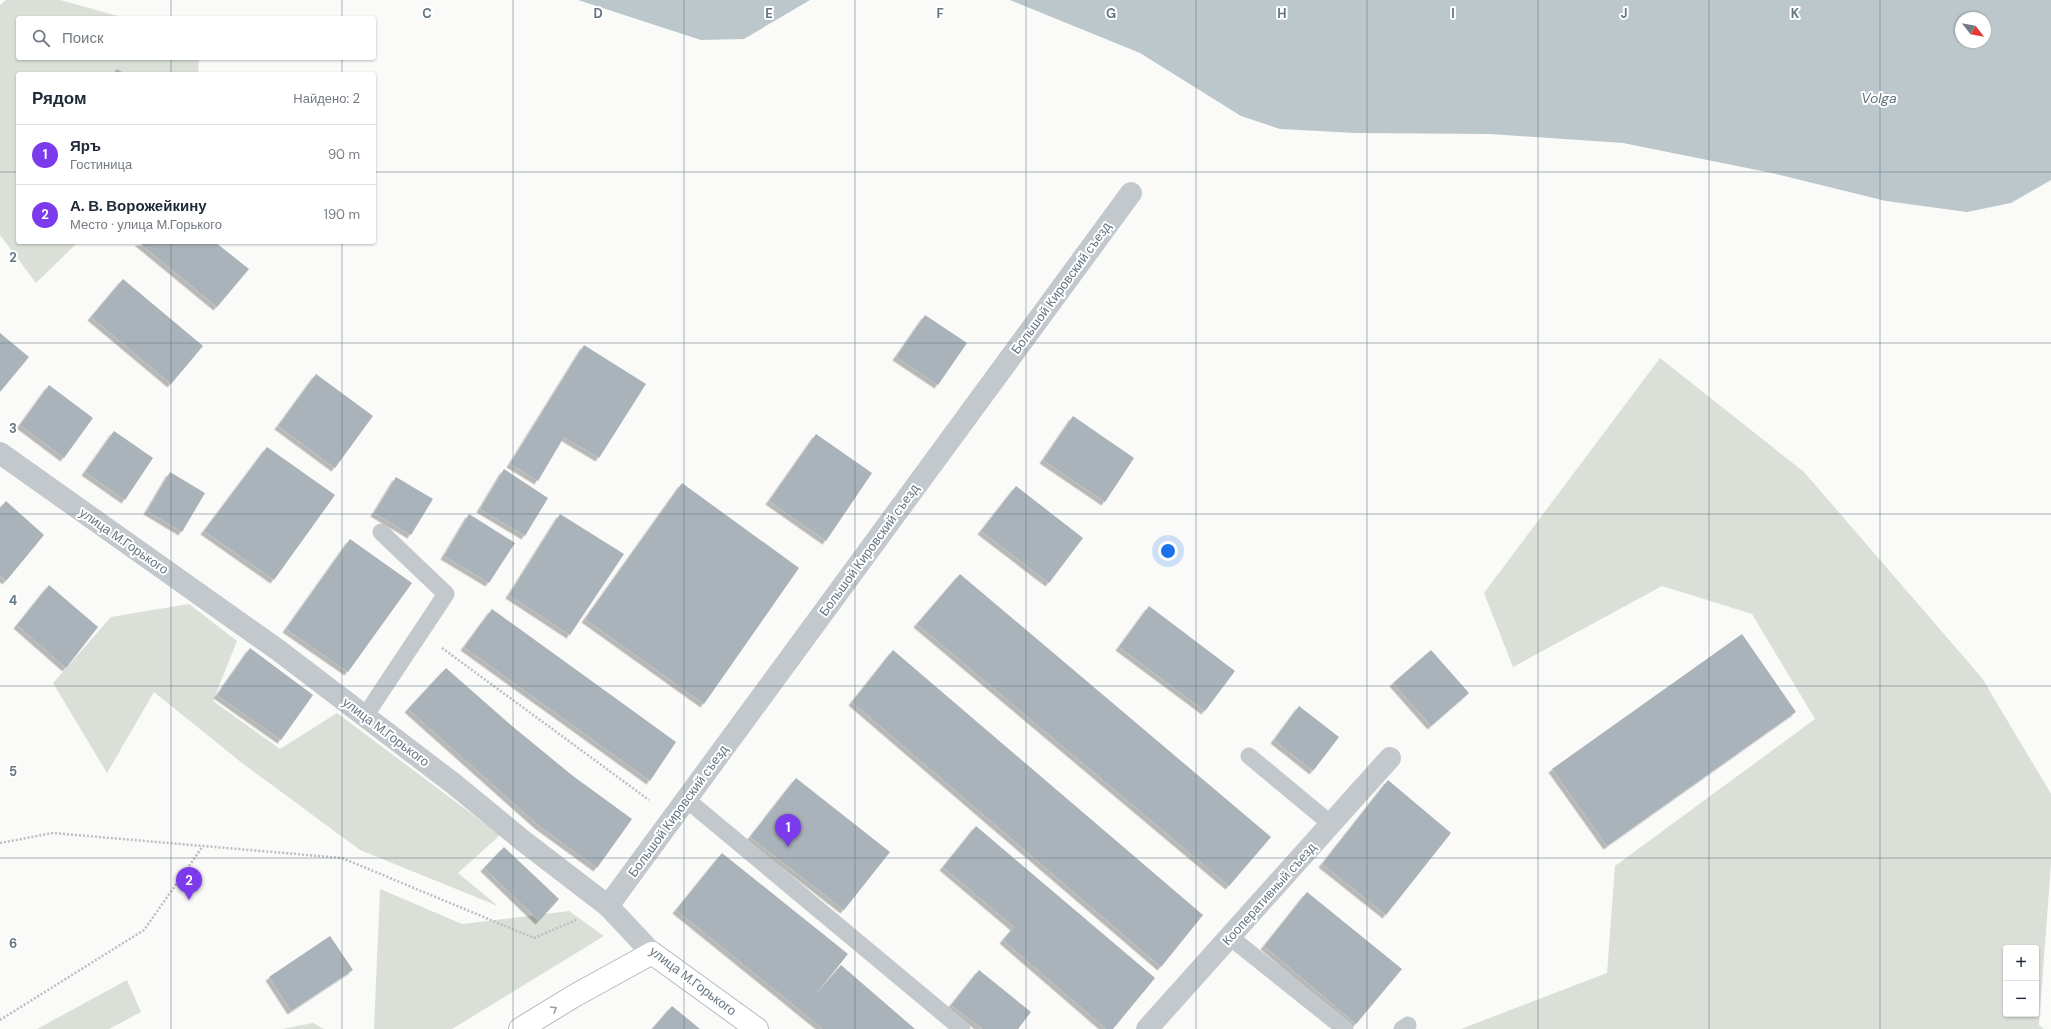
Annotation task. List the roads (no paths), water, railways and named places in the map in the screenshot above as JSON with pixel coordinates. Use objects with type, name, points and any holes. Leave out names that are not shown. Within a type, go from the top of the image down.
[{"type":"street","name":"Большой Кировский съезд","points":[[608,906],[1131,193]]},
{"type":"street","name":"улица М.Горького","points":[[0,453],[278,650],[365,716],[454,784],[522,840],[608,906],[652,954],[757,1029]]},
{"type":"street","name":"Кооперативный съезд","points":[[1148,1029],[1390,758]]},
{"type":"street","points":[[520,1029],[574,996],[652,954]]},
{"type":"lane","points":[[365,716],[446,594],[381,532]]},
{"type":"lane","points":[[1249,756],[1332,824]]},
{"type":"lane","points":[[686,799],[962,1029]]},
{"type":"lane","points":[[1230,937],[1344,1029]]},
{"type":"water","points":[[578,0],[810,0],[744,39],[701,40]]},
{"type":"water","name":"Volga","points":[[1010,0],[2051,0],[2051,180],[2011,203],[1967,212],[1886,201],[1772,173],[1623,143],[1490,134],[1356,133],[1280,129],[1241,116],[1140,53]]},
{"type":"place","name":"Яръ","points":[[788,847]]},
{"type":"place","name":"А. В. Ворожейкину","points":[[189,900]]}]
